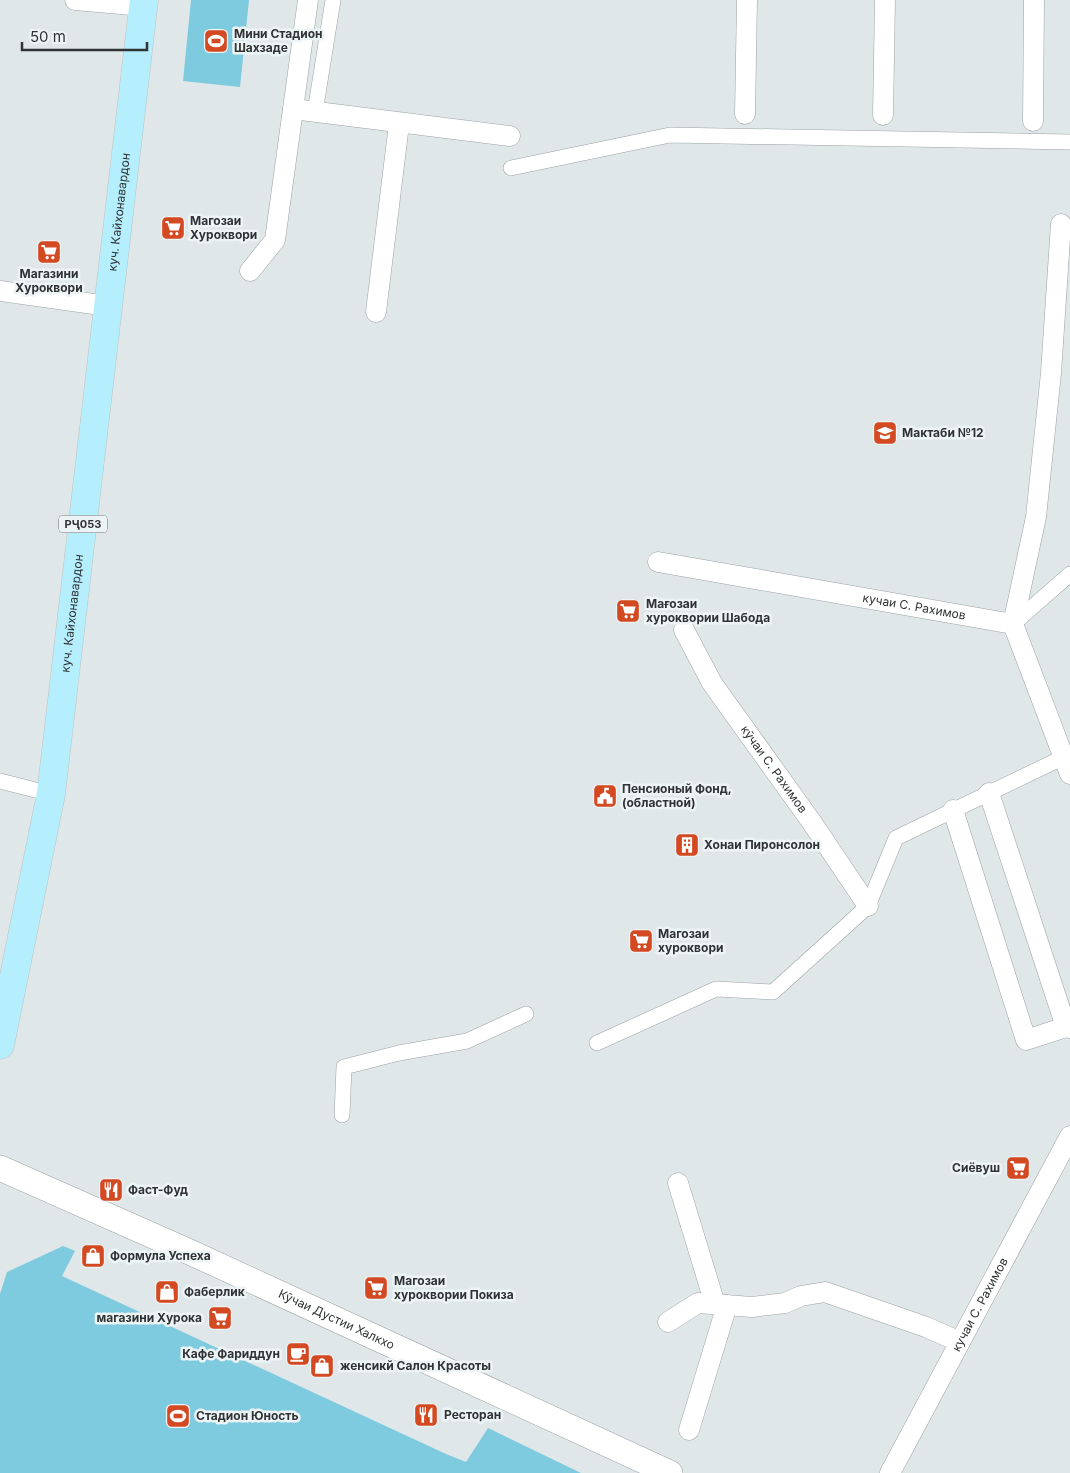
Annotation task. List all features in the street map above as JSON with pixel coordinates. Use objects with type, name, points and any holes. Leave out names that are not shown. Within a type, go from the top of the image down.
[{"type":"main road","name":"куч. Кайхонавардон","points":[[0,1045],[52,794],[144,3]]},
{"type":"street","points":[[75,0],[144,3]]},
{"type":"street","points":[[250,270],[275,240],[308,0]]},
{"type":"street","points":[[315,112],[332,0]]},
{"type":"street","points":[[745,114],[747,0]]},
{"type":"street","points":[[883,116],[885,0]]},
{"type":"street","points":[[1033,121],[1034,0]]},
{"type":"street","points":[[293,110],[510,136]]},
{"type":"street","points":[[376,312],[399,124]]},
{"type":"street","points":[[511,168],[670,135],[1070,142]]},
{"type":"street","points":[[597,1043],[716,988],[773,992],[868,906],[896,838],[989,793],[1067,765],[1013,624],[1036,517],[1052,374],[1061,224]]},
{"type":"street","points":[[0,291],[108,306]]},
{"type":"street","name":"кучаи С. Рахимов","points":[[658,562],[1013,624]]},
{"type":"street","points":[[1013,624],[1070,574]]},
{"type":"street","name":"кӯчаи С. Рахимов","points":[[684,630],[712,683],[813,824],[868,906]]},
{"type":"street","points":[[0,781],[52,794]]},
{"type":"street","points":[[953,810],[1026,1040],[1068,1027],[989,793]]},
{"type":"street","points":[[342,1115],[344,1067],[399,1053],[467,1041],[526,1014]]},
{"type":"street","name":"кучаи С. Рахимов","points":[[890,1473],[1070,1136]]},
{"type":"street","name":"Кӯчаи Дустии Халкхо","points":[[0,1168],[159,1238],[670,1473]]},
{"type":"street","points":[[678,1183],[721,1304],[689,1430]]},
{"type":"street","points":[[668,1322],[698,1303],[752,1307],[785,1303],[801,1296],[824,1292],[926,1327],[960,1342]]},
{"type":"shaded area","name":"Мини Стадион Шахзаде","points":[[191,0],[249,0],[240,87],[183,81]]},
{"type":"shaded area","points":[[63,1246],[75,1251],[62,1276],[446,1454],[466,1462],[488,1428],[581,1473],[0,1473],[0,1294],[7,1272]]},
{"type":"place","name":"Мини Стадион Шахзаде","points":[[216,41]]},
{"type":"place","name":"Магозаи Хуроквори","points":[[173,228]]},
{"type":"place","name":"Магазини Хуроквори","points":[[49,252]]},
{"type":"place","name":"Мактаби №12","points":[[885,433]]},
{"type":"place","name":"Мағозаи хуроквории Шабода","points":[[628,611]]},
{"type":"place","name":"Пенсионый Фонд, (областной)","points":[[605,796]]},
{"type":"place","name":"Хонаи Пиронсолон","points":[[687,845]]},
{"type":"place","name":"Магозаи хуроквори","points":[[641,941]]},
{"type":"place","name":"Сиёвуш","points":[[1018,1168]]},
{"type":"place","name":"Фаст-Фуд","points":[[111,1190]]},
{"type":"place","name":"Формула Успеха","points":[[93,1256]]},
{"type":"place","name":"Магозаи хуроквории Покиза","points":[[376,1288]]},
{"type":"place","name":"Фаберлик","points":[[167,1292]]},
{"type":"place","name":"магазини Хурока","points":[[220,1318]]},
{"type":"place","name":"Кафе Фариддун","points":[[298,1354]]},
{"type":"place","name":"женсикй Салон Красоты","points":[[322,1366]]},
{"type":"place","name":"Ресторан","points":[[426,1415]]},
{"type":"place","name":"Стадион Юность","points":[[178,1416]]}]
